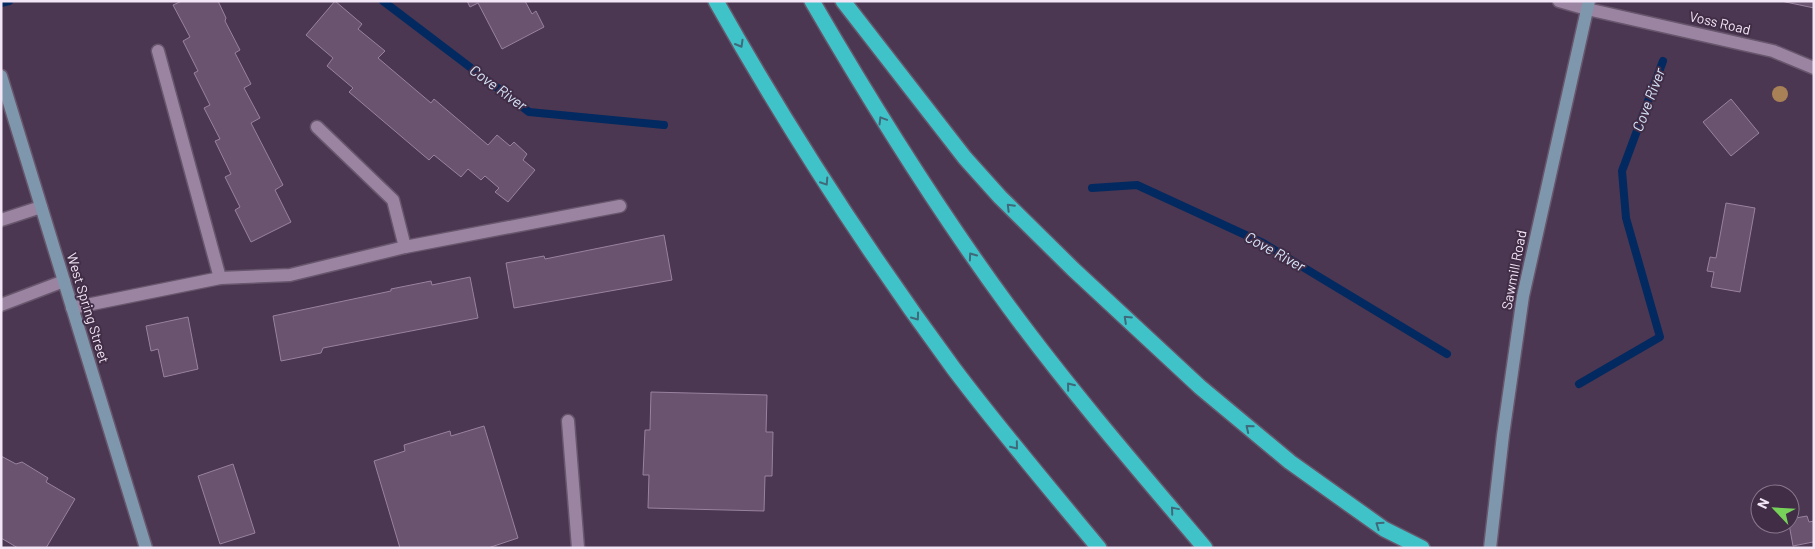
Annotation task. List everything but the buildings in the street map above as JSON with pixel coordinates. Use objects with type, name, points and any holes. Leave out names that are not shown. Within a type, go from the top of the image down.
[{"type":"highway","points":[[716,1],[790,127],[898,291],[968,386],[1099,548]]},
{"type":"highway","points":[[812,1],[898,146],[1009,307],[1069,385],[1205,548]]},
{"type":"highway","points":[[843,1],[966,158],[1000,197],[1073,269],[1200,388],[1290,462],[1384,529],[1422,548]]},
{"type":"main road","name":"Sawmill Road","points":[[1490,548],[1503,435],[1523,296],[1588,5]]},
{"type":"main road","name":"West Spring Street","points":[[1,76],[146,548]]},
{"type":"street","name":"Voss Road","points":[[1559,1],[1588,5],[1773,51],[1814,68]]},
{"type":"street","points":[[158,51],[220,278]]},
{"type":"street","points":[[317,127],[393,200],[405,247]]},
{"type":"street","points":[[72,308],[220,278],[290,275],[405,247],[620,206]]},
{"type":"street","points":[[1,220],[41,207]]},
{"type":"street","points":[[1,305],[64,281]]},
{"type":"street","points":[[568,420],[578,548]]},
{"type":"waterway","name":"Cove River","points":[[1,3],[9,1]]},
{"type":"waterway","name":"Cove River","points":[[383,1],[529,112],[664,125]]},
{"type":"waterway","name":"Cove River","points":[[1579,384],[1660,337],[1626,218],[1622,171],[1663,61]]},
{"type":"waterway","name":"Cove River","points":[[1092,188],[1137,185],[1263,243],[1447,354]]}]
